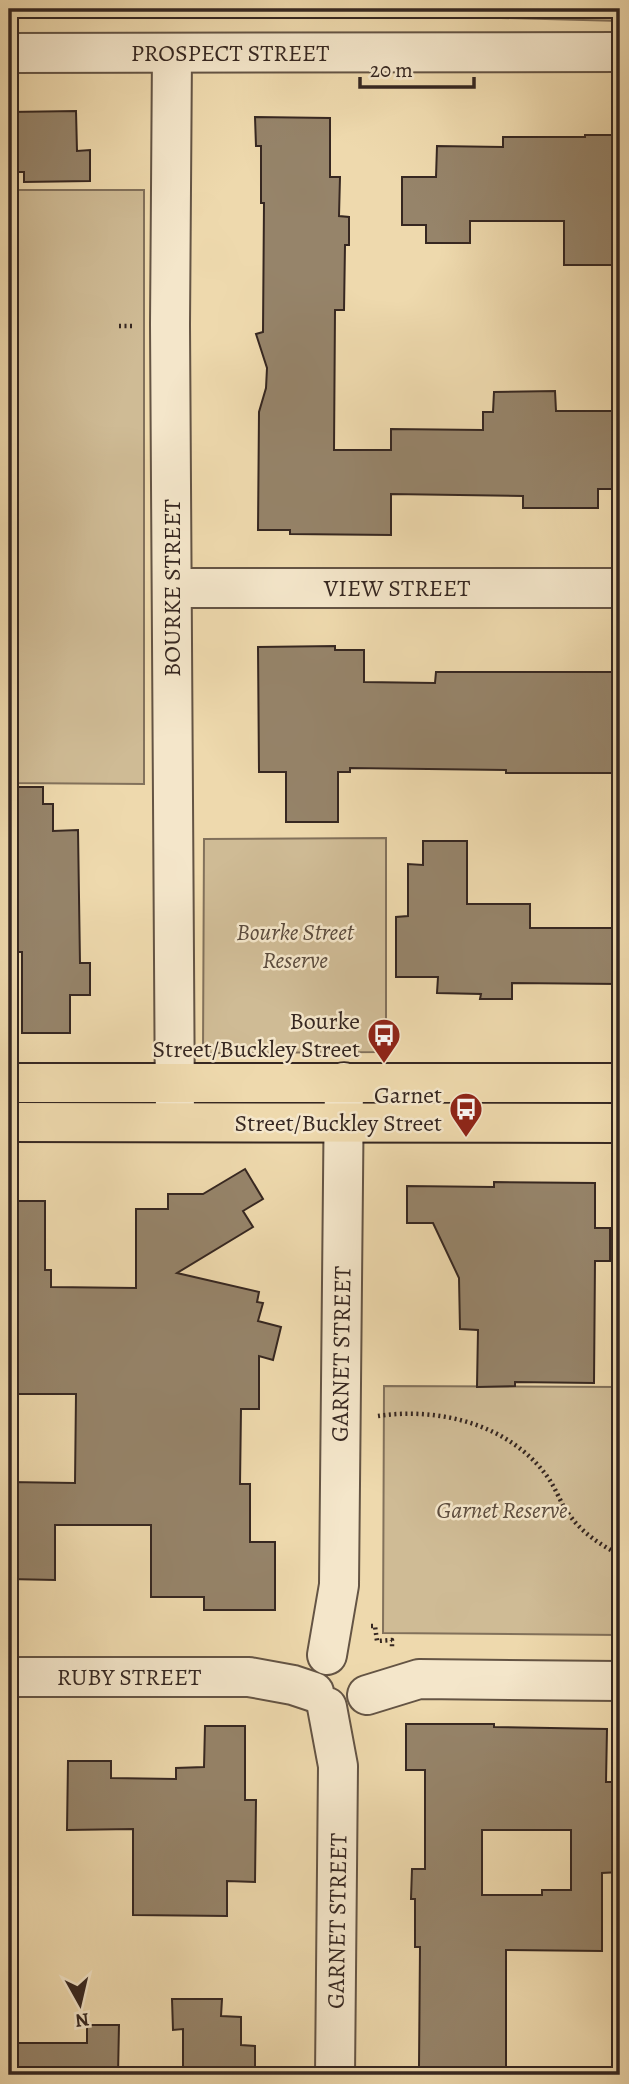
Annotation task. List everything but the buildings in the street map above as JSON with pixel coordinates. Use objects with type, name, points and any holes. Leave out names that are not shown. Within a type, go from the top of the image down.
[{"type":"main road","points":[[9,1083],[620,1083]]},
{"type":"main road","points":[[9,1122],[620,1123]]},
{"type":"street","name":"PROSPECT STREET","points":[[9,53],[620,52]]},
{"type":"street","name":"BOURKE STREET","points":[[172,53],[170,325],[175,1122]]},
{"type":"street","name":"VIEW STREET","points":[[173,588],[620,588]]},
{"type":"street","name":"GARNET STREET","points":[[335,2075],[338,1766],[345,1674],[339,1585],[344,1082]]},
{"type":"street","name":"RUBY STREET","points":[[9,1677],[249,1677],[293,1685],[345,1674],[392,1671],[419,1679],[620,1681]]},
{"type":"path","points":[[377,1428],[377,1415],[435,1415],[463,1420],[510,1440],[534,1460],[550,1480],[565,1508],[582,1531],[600,1545],[620,1555]]},
{"type":"path","points":[[345,1674],[375,1613]]},
{"type":"green space","points":[[374,9],[620,9],[620,21],[387,15]]},
{"type":"green space","points":[[9,190],[144,190],[144,784],[9,783]]},
{"type":"green space","name":"Bourke Street Reserve","points":[[386,838],[386,1052],[203,1053],[204,839]]},
{"type":"green space","name":"Garnet Reserve","points":[[384,1386],[620,1387],[620,1635],[383,1633]]},
{"type":"place","name":"Bourke Street/Buckley Street","points":[[384,1065]]},
{"type":"place","name":"Garnet Street/Buckley Street","points":[[466,1139]]}]
